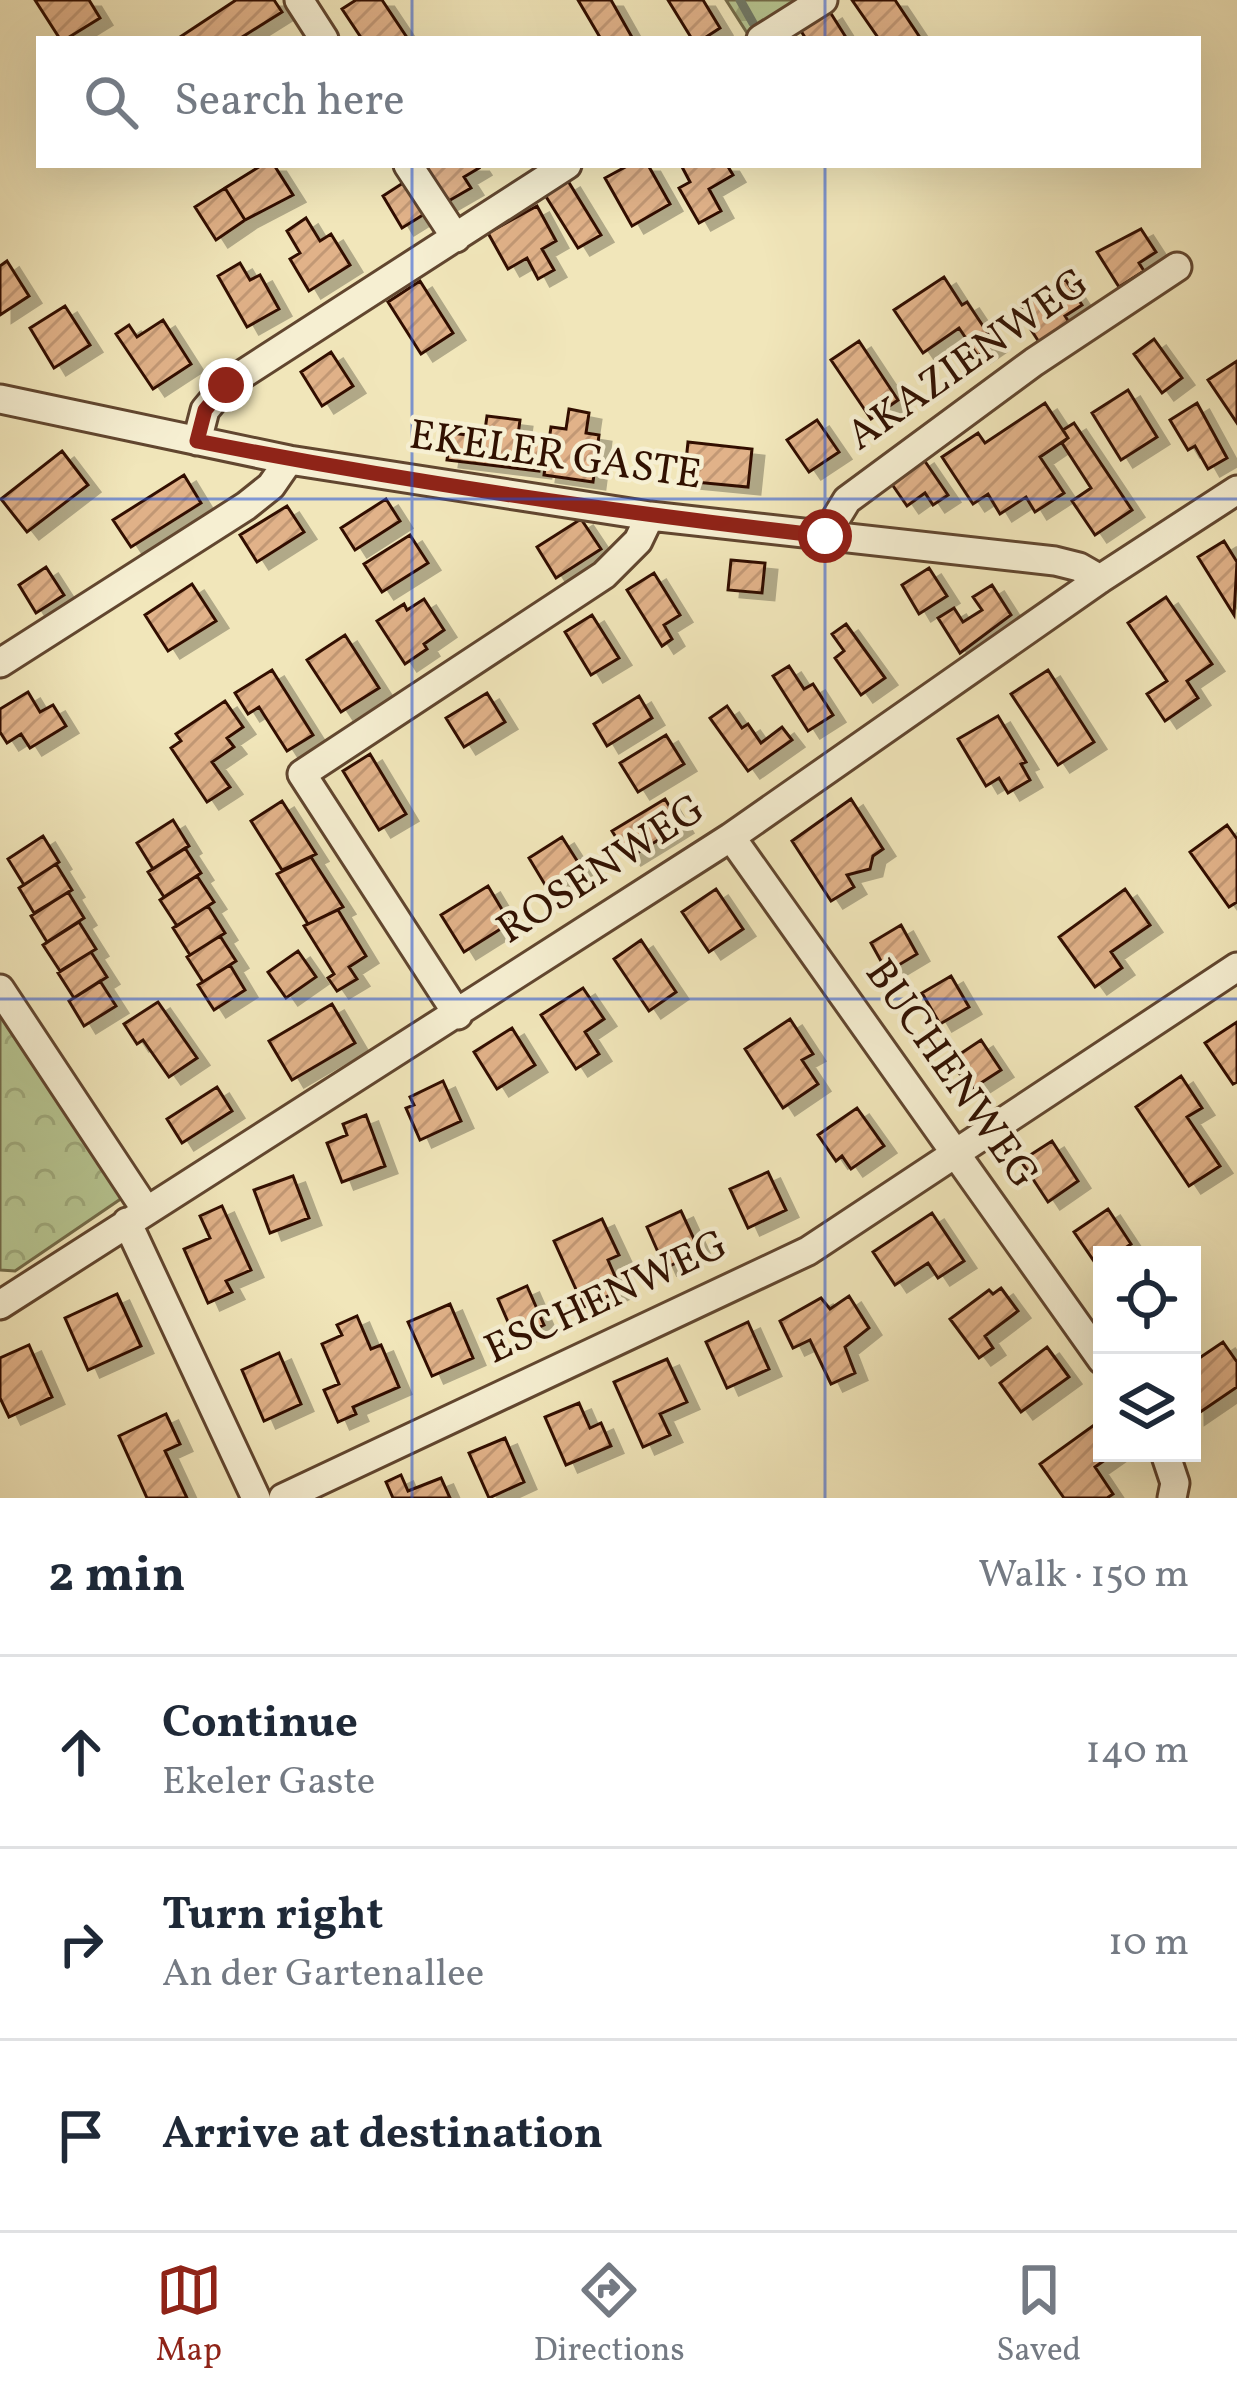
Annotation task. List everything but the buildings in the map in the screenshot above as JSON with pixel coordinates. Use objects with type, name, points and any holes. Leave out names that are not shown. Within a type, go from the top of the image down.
[{"type":"street","points":[[298,0],[322,36]]},
{"type":"street","points":[[766,36],[823,0]]},
{"type":"street","points":[[410,168],[456,238]]},
{"type":"street","points":[[197,441],[205,410],[226,385],[562,168]]},
{"type":"street","name":"AKAZIENWEG","points":[[825,536],[847,500],[1034,362],[1177,267]]},
{"type":"street","name":"EKELER GASTE","points":[[0,399],[290,460],[650,516],[1055,561],[1100,579]]},
{"type":"street","points":[[0,663],[246,506],[271,486],[290,460]]},
{"type":"street","name":"ROSENWEG","points":[[0,1305],[731,837],[1100,579],[1237,490]]},
{"type":"street","points":[[458,1015],[302,774],[604,574],[638,542],[650,516]]},
{"type":"street","name":"BUCHENWEG","points":[[731,837],[1098,1354]]},
{"type":"street","name":"ESCHENWEG","points":[[284,1498],[808,1251],[1237,967]]},
{"type":"street","points":[[0,989],[136,1216],[256,1498]]},
{"type":"street","points":[[1168,1462],[1175,1483],[1172,1498]]},
{"type":"green space","points":[[726,0],[810,0],[749,36]]},
{"type":"green space","points":[[0,1006],[125,1196],[15,1271],[0,1270]]},
{"type":"waterway","points":[[740,0],[753,23]]},
{"type":"route","points":[[226,385],[205,410],[197,441],[650,516],[825,536]]}]
